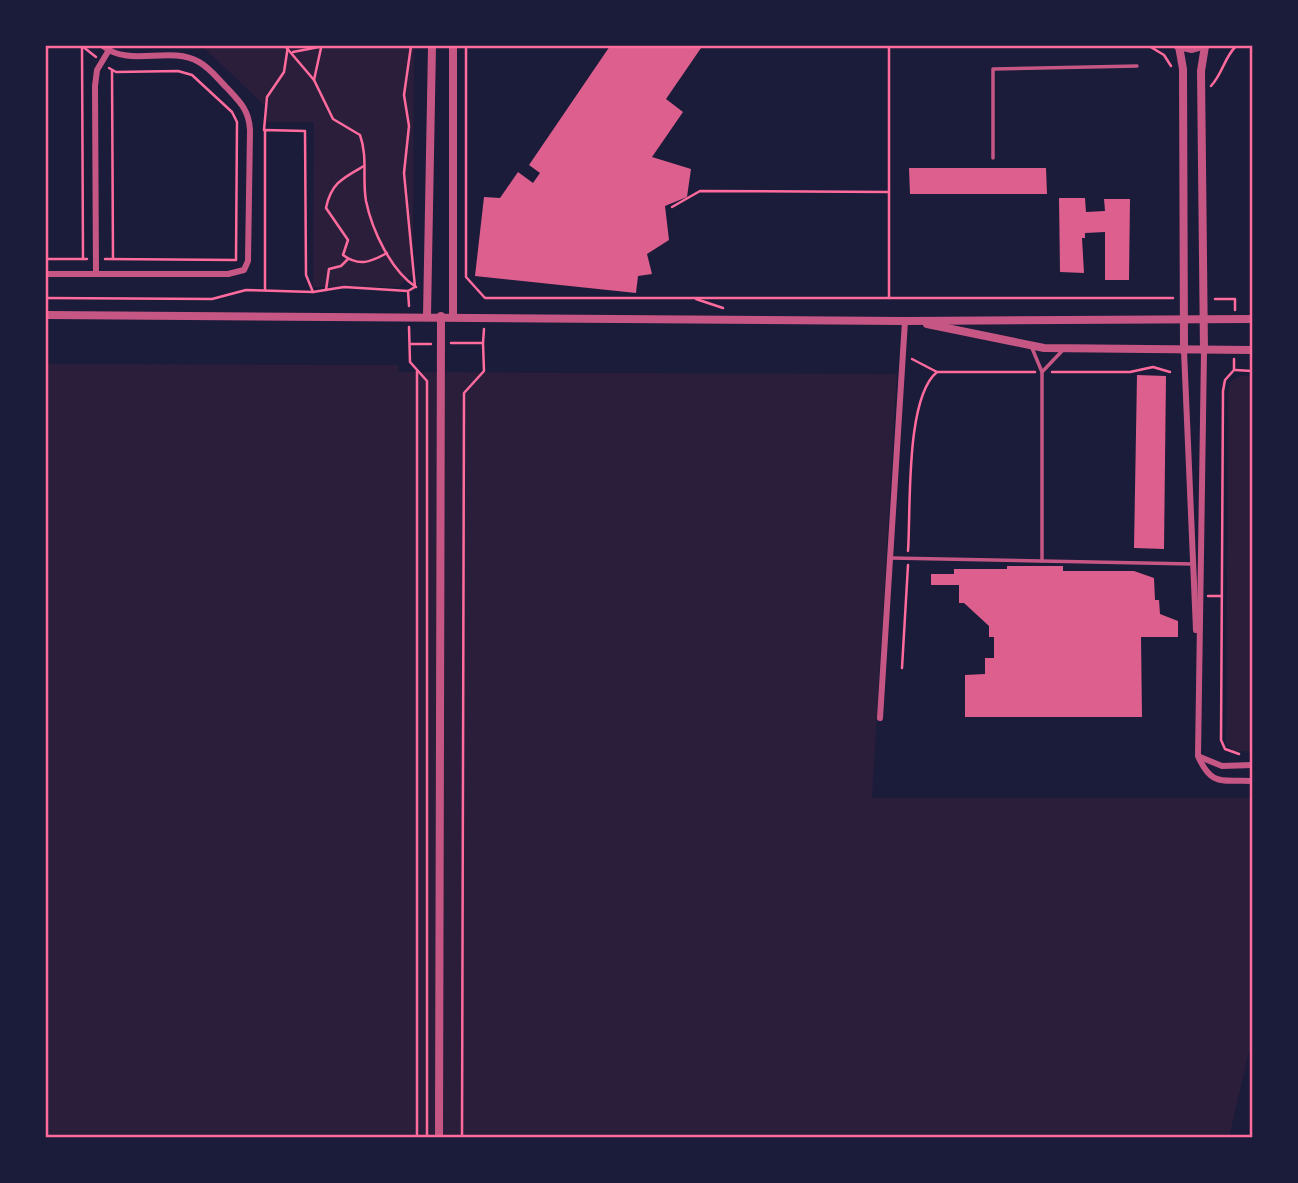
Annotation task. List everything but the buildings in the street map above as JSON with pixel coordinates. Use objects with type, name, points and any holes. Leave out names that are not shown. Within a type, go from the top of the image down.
[{"type":"street","points":[[427,316],[432,46]]},
{"type":"street","points":[[453,46],[453,316]]},
{"type":"street","points":[[1197,564],[1204,351],[1201,71],[1204,46],[1192,49],[1178,46],[1183,69],[1184,351],[1197,564],[1198,756],[1206,774],[1214,779],[1252,781]]},
{"type":"street","points":[[46,274],[96,274],[228,274],[244,270],[248,261],[249,118],[242,104],[198,61],[179,56],[125,56],[106,48],[95,86],[96,274]]},
{"type":"street","points":[[46,315],[910,321],[1252,319]]},
{"type":"street","points":[[439,1138],[441,316]]},
{"type":"street","points":[[910,321],[1031,346],[1063,349],[1252,350]]},
{"type":"street","points":[[880,718],[903,355],[910,321]]},
{"type":"street","points":[[1198,756],[1222,766],[1252,765]]},
{"type":"lane","points":[[993,158],[993,69],[1138,66]]},
{"type":"lane","points":[[1031,346],[1042,372],[1042,561]]},
{"type":"lane","points":[[1042,372],[1063,349]]},
{"type":"lane","points":[[890,558],[1197,564]]},
{"type":"path","points":[[46,259],[236,260],[237,129],[232,112],[192,75],[178,71],[112,71],[82,46]]},
{"type":"path","points":[[82,46],[83,259]]},
{"type":"path","points":[[287,46],[314,80],[333,119],[360,135],[365,148],[366,201],[395,266],[415,287]]},
{"type":"path","points":[[265,290],[267,97],[284,72],[287,46]]},
{"type":"path","points":[[411,46],[404,95],[410,126],[404,173],[414,252],[415,287]]},
{"type":"path","points":[[462,1138],[464,393],[484,371],[485,316],[485,298],[466,277],[466,46]]},
{"type":"path","points":[[732,46],[1126,46]]},
{"type":"path","points":[[888,298],[889,46]]},
{"type":"path","points":[[1149,46],[1164,55],[1174,75]]},
{"type":"path","points":[[1221,75],[1226,57],[1236,46]]},
{"type":"path","points":[[293,52],[322,47],[314,80]]},
{"type":"path","points":[[112,71],[113,259]]},
{"type":"path","points":[[250,130],[305,131],[305,257],[306,275],[313,292]]},
{"type":"path","points":[[364,166],[336,181],[329,192],[326,208],[348,240],[343,255],[348,259],[365,263],[388,253]]},
{"type":"path","points":[[672,207],[700,191],[889,192]]},
{"type":"path","points":[[326,290],[328,269],[341,266],[348,259]]},
{"type":"path","points":[[453,285],[466,277]]},
{"type":"path","points":[[415,287],[428,286]]},
{"type":"path","points":[[46,298],[212,299],[246,290],[313,292],[344,288],[408,291]]},
{"type":"path","points":[[485,298],[1161,299]]},
{"type":"path","points":[[1235,299],[1235,319]]},
{"type":"path","points":[[410,344],[484,343]]},
{"type":"path","points":[[1234,351],[1234,370],[1225,380],[1223,391],[1222,740],[1228,751],[1246,755]]},
{"type":"path","points":[[903,355],[937,372],[1130,372],[1153,367],[1170,372]]},
{"type":"path","points":[[417,1138],[419,370],[427,381],[427,1138]]},
{"type":"path","points":[[1234,370],[1252,371]]},
{"type":"path","points":[[902,668],[917,414],[924,388],[937,372]]},
{"type":"shaded area","points":[[202,46],[414,46],[413,274],[398,287],[313,287],[314,122],[265,122],[266,107]]},
{"type":"shaded area","points":[[46,364],[398,365],[399,372],[897,374],[872,798],[1252,798],[1252,1039],[1229,1137],[46,1138]]},
{"type":"shaded area","points":[[1240,376],[1252,376],[1252,751],[1234,751],[1226,743],[1228,392],[1231,381]]}]
